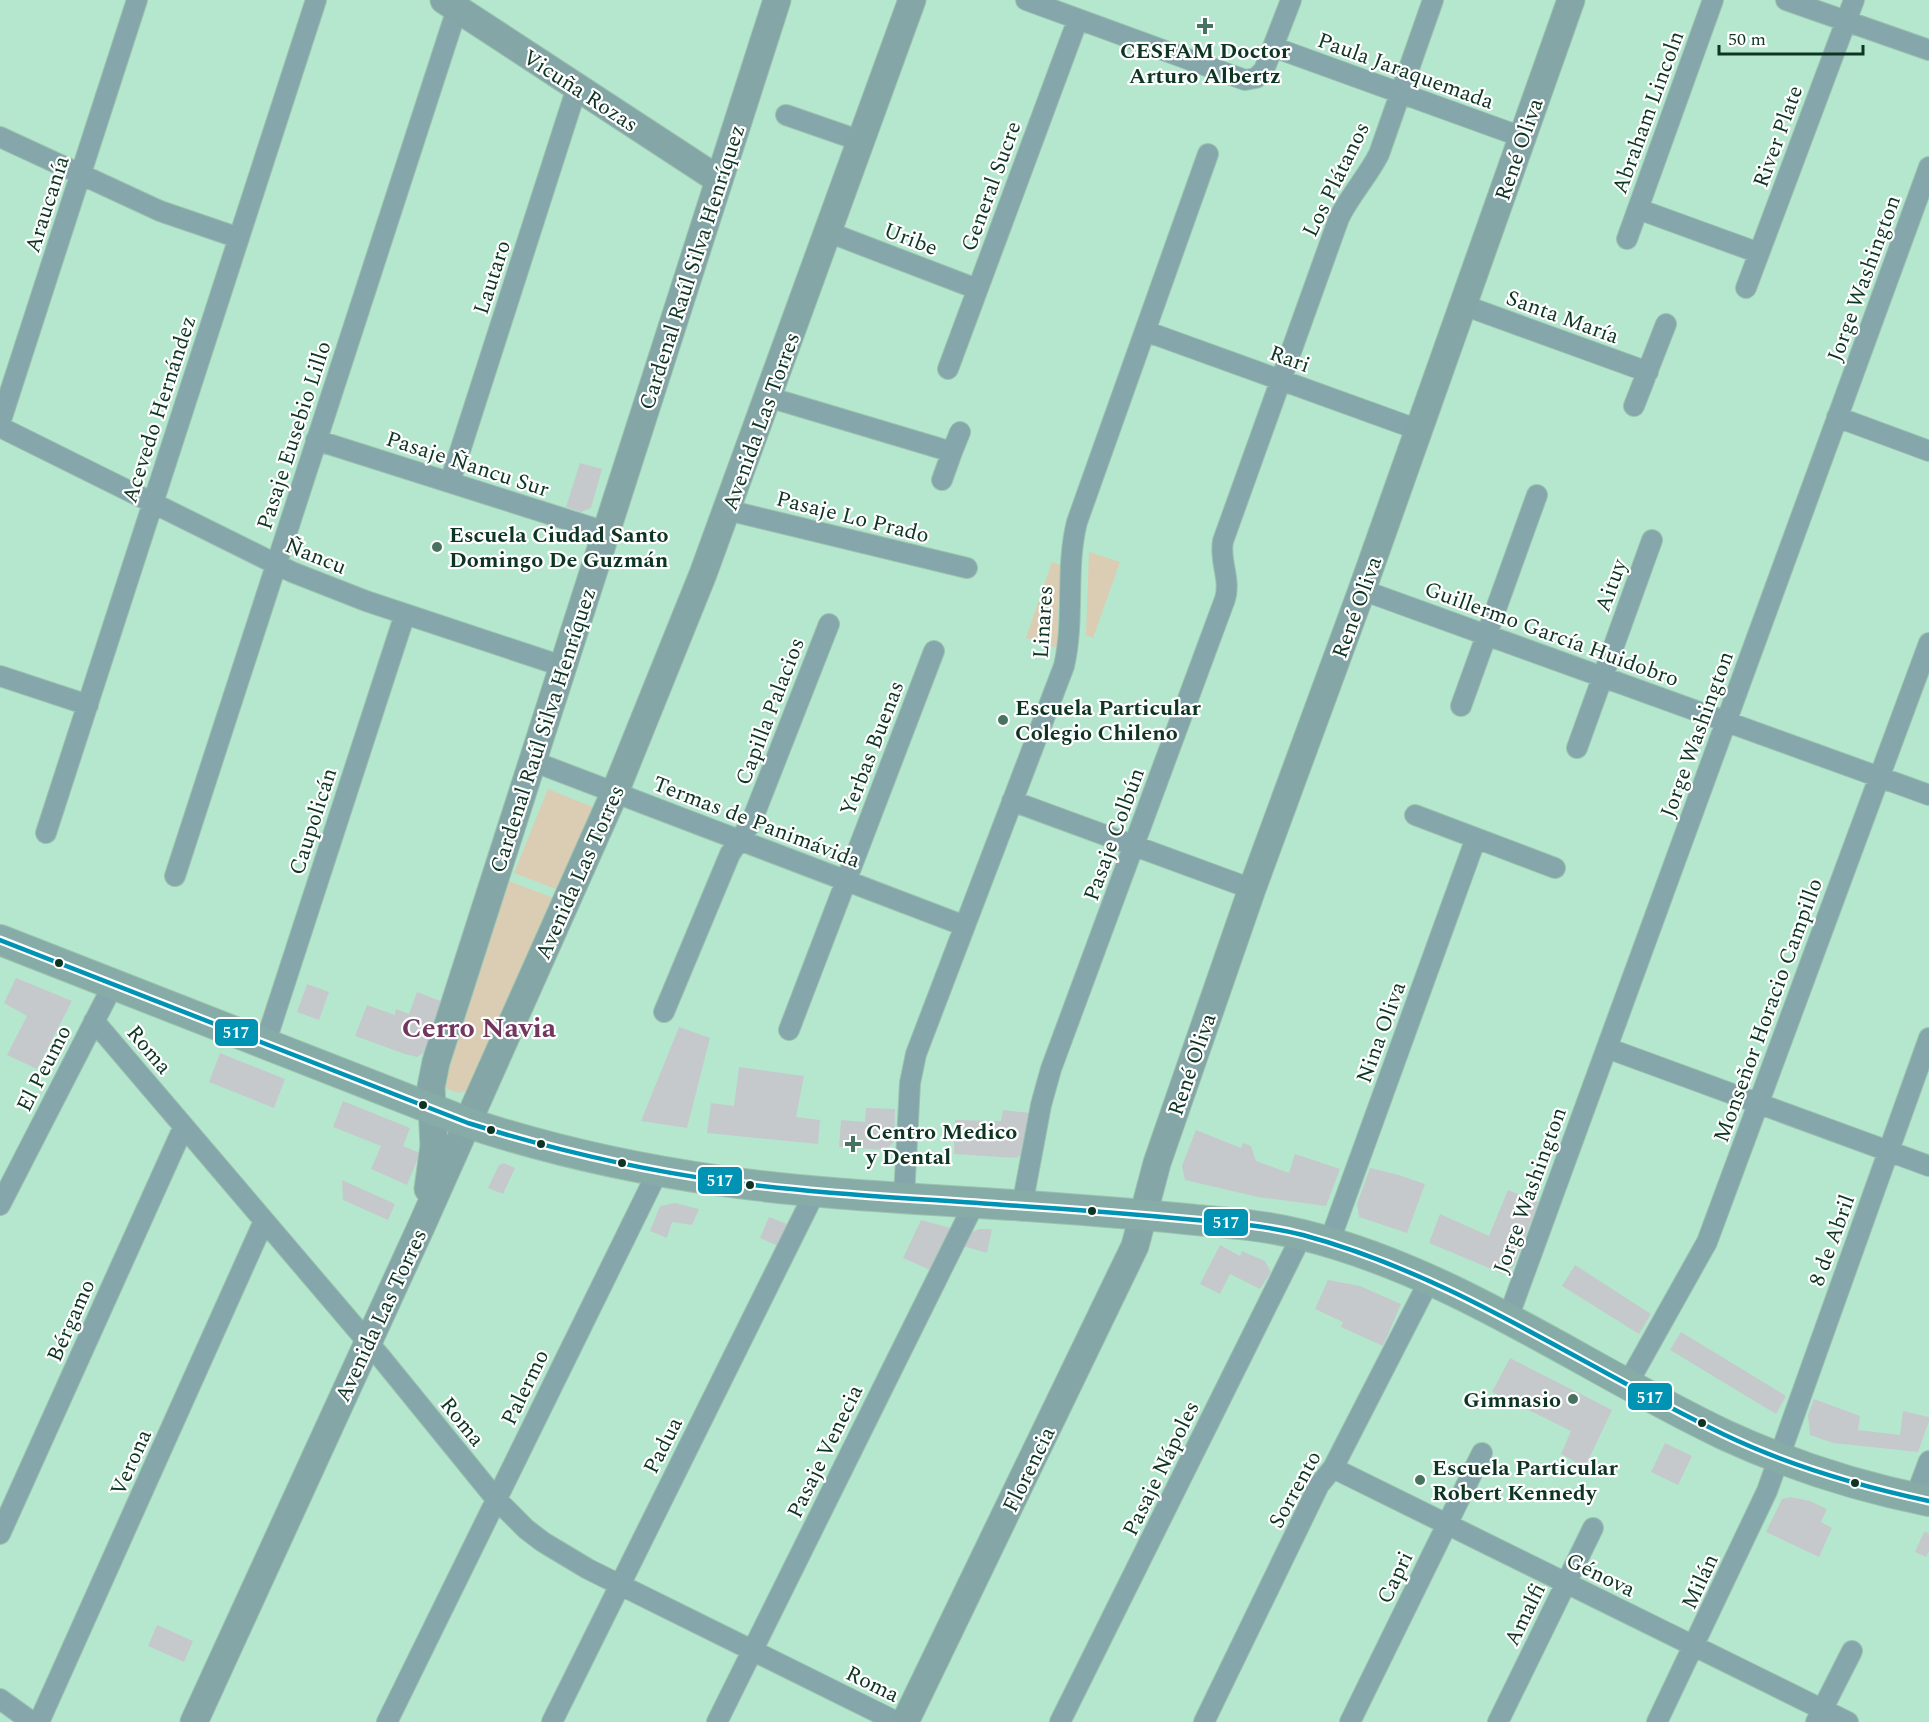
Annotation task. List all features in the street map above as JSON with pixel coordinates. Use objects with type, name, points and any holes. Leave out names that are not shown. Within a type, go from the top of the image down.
[{"type":"main road","name":"Cardenal Raúl Silva Henríquez","points":[[421,1227],[433,1160],[430,1087],[436,1062],[777,0]]},
{"type":"main road","name":"Avenida Las Torres","points":[[194,1722],[421,1227],[615,792],[727,510],[912,0]]},
{"type":"main road","name":"René Oliva","points":[[1144,1214],[1157,1162],[1252,889],[1362,590],[1571,0]]},
{"type":"main road","name":"Vicuña Rozas","points":[[450,4],[719,180]]},
{"type":"main road","points":[[0,940],[468,1123],[542,1145],[658,1171],[720,1181],[1144,1214],[1236,1224],[1316,1239],[1430,1281],[1508,1318],[1722,1433],[1778,1458],[1838,1478],[1922,1500]]},
{"type":"main road","name":"Florencia","points":[[905,1722],[1131,1255],[1144,1214]]},
{"type":"street","name":"Araucanía","points":[[0,425],[137,0]]},
{"type":"street","name":"Acevedo Hernández","points":[[46,833],[316,0]]},
{"type":"street","points":[[1026,0],[1245,80],[1256,78],[1264,70],[1291,0]]},
{"type":"street","name":"Los Plátanos","points":[[1280,380],[1339,218],[1347,202],[1375,162],[1433,0]]},
{"type":"street","name":"Abraham Lincoln","points":[[1627,239],[1713,0]]},
{"type":"street","points":[[1786,0],[1929,50]]},
{"type":"street","name":"River Plate","points":[[1746,288],[1854,0]]},
{"type":"street","name":"Pasaje Eusebio Lillo","points":[[175,876],[316,440],[450,4]]},
{"type":"street","name":"General Sucre","points":[[948,369],[1078,19]]},
{"type":"street","name":"Paula Jaraquemada","points":[[1273,47],[1522,137]]},
{"type":"street","name":"Lautaro","points":[[450,482],[577,87]]},
{"type":"street","points":[[786,115],[861,141]]},
{"type":"street","points":[[0,136],[160,212],[239,238]]},
{"type":"street","name":"Linares","points":[[904,1197],[912,1069],[921,1040],[1060,677],[1066,655],[1070,555],[1077,522],[1208,154]]},
{"type":"street","name":"Jorge Washington","points":[[1508,1318],[1929,167]]},
{"type":"street","points":[[1638,209],[1759,253]]},
{"type":"street","name":"Uribe","points":[[828,232],[977,289]]},
{"type":"street","name":"Santa María","points":[[1463,305],[1648,372]]},
{"type":"street","points":[[1634,406],[1666,324]]},
{"type":"street","name":"Rari","points":[[1145,331],[1419,430]]},
{"type":"street","name":"Pasaje Colbún","points":[[1022,1206],[1046,1086],[1225,599],[1228,584],[1222,557],[1223,541],[1280,380]]},
{"type":"street","points":[[768,397],[952,453]]},
{"type":"street","points":[[1837,417],[1929,451]]},
{"type":"street","name":"Ñancu","points":[[0,425],[276,566],[405,614],[562,666]]},
{"type":"street","points":[[942,480],[960,432]]},
{"type":"street","name":"Pasaje Ñancu Sur","points":[[316,440],[606,532]]},
{"type":"street","points":[[1461,706],[1537,495]]},
{"type":"street","name":"Pasaje Lo Prado","points":[[727,510],[967,568]]},
{"type":"street","name":"Aituy","points":[[1577,748],[1652,540]]},
{"type":"street","name":"Guillermo García Huidobro","points":[[1362,590],[1929,795]]},
{"type":"street","name":"Caupolicán","points":[[265,1044],[405,614]]},
{"type":"street","name":"Capilla Palacios","points":[[664,1012],[730,854],[751,823],[829,624]]},
{"type":"street","name":"Monseñor Horacio Campillo","points":[[1628,1383],[1707,1242],[1929,643]]},
{"type":"street","name":"Yerbas Buenas","points":[[789,1029],[934,651]]},
{"type":"street","points":[[0,676],[88,705]]},
{"type":"street","name":"Termas de Panimávida","points":[[532,761],[965,926]]},
{"type":"street","points":[[1012,801],[1252,889]]},
{"type":"street","points":[[1415,815],[1555,867]]},
{"type":"street","name":"Nina Oliva","points":[[1316,1239],[1476,838]]},
{"type":"street","name":"El Peumo","points":[[0,1205],[113,985]]},
{"type":"street","name":"Roma","points":[[94,1021],[367,1342],[496,1499],[526,1529],[565,1557],[897,1722]]},
{"type":"street","name":"8 de Abril","points":[[1778,1458],[1929,1038]]},
{"type":"street","points":[[1607,1048],[1929,1166]]},
{"type":"street","name":"Bérgamo","points":[[0,1534],[184,1126]]},
{"type":"street","name":"Palermo","points":[[387,1722],[658,1171]]},
{"type":"street","name":"Padua","points":[[552,1722],[816,1190]]},
{"type":"street","name":"Pasaje Venecia","points":[[717,1722],[975,1202]]},
{"type":"street","name":"Verona","points":[[39,1722],[264,1221]]},
{"type":"street","name":"Pasaje Nápoles","points":[[1060,1722],[1316,1239]]},
{"type":"street","name":"Sorrento","points":[[1204,1722],[1319,1485],[1333,1468],[1430,1281]]},
{"type":"street","name":"Capri","points":[[1350,1722],[1482,1453]]},
{"type":"street","name":"Milán","points":[[1657,1722],[1762,1502],[1778,1458]]},
{"type":"street","points":[[1922,1500],[1929,1461]]},
{"type":"street","name":"Génova","points":[[1333,1468],[1694,1646],[1820,1716],[1848,1722]]},
{"type":"street","name":"Amalfi","points":[[1498,1722],[1593,1527]]},
{"type":"street","points":[[1820,1716],[1852,1651]]},
{"type":"street","points":[[0,1699],[32,1722]]},
{"type":"shaded area","points":[[1089,552],[1120,562],[1093,638],[1086,635]]},
{"type":"shaded area","points":[[1052,562],[1060,565],[1057,648],[1026,638]]},
{"type":"shaded area","points":[[548,789],[595,808],[561,891],[514,873]]},
{"type":"shaded area","points":[[509,881],[559,900],[473,1089],[458,1093],[445,1088],[447,1067]]},
{"type":"building","points":[[580,463],[602,469],[591,508],[581,512],[566,507]]},
{"type":"building","points":[[16,978],[72,1001],[37,1069],[7,1055],[27,1016],[4,1003]]},
{"type":"building","points":[[307,984],[329,992],[319,1020],[297,1012]]},
{"type":"building","points":[[417,992],[443,1002],[425,1052],[417,1057],[355,1036],[367,1005],[395,1015],[396,1009],[409,1014]]},
{"type":"building","points":[[679,1027],[710,1038],[687,1128],[641,1121]]},
{"type":"building","points":[[220,1053],[285,1079],[274,1108],[209,1082]]},
{"type":"building","points":[[739,1067],[804,1076],[796,1117],[820,1120],[818,1144],[707,1133],[711,1103],[734,1106]]},
{"type":"building","points":[[343,1101],[410,1128],[403,1146],[420,1153],[407,1185],[371,1169],[381,1146],[333,1127]]},
{"type":"building","points":[[866,1108],[895,1109],[894,1142],[886,1150],[839,1147],[841,1120],[865,1122]]},
{"type":"building","points":[[1003,1110],[1030,1113],[1026,1152],[1016,1158],[954,1154],[955,1120],[1001,1121]]},
{"type":"building","points":[[1196,1130],[1241,1148],[1243,1143],[1251,1146],[1256,1161],[1289,1173],[1295,1154],[1340,1169],[1326,1206],[1258,1197],[1185,1180],[1182,1166]]},
{"type":"building","points":[[504,1163],[515,1168],[503,1194],[488,1188],[499,1165]]},
{"type":"building","points":[[1370,1168],[1425,1184],[1407,1233],[1359,1217],[1357,1204]]},
{"type":"building","points":[[342,1180],[395,1204],[388,1220],[343,1200]]},
{"type":"building","points":[[1508,1190],[1539,1202],[1513,1267],[1501,1273],[1429,1243],[1440,1214],[1489,1236]]},
{"type":"building","points":[[675,1203],[699,1209],[692,1225],[672,1222],[667,1238],[650,1231],[660,1206]]},
{"type":"building","points":[[769,1217],[787,1224],[778,1246],[760,1238]]},
{"type":"building","points":[[921,1220],[951,1228],[930,1270],[903,1258]]},
{"type":"building","points":[[979,1229],[992,1229],[987,1253],[963,1246],[968,1234]]},
{"type":"building","points":[[1220,1245],[1240,1256],[1242,1251],[1265,1261],[1271,1272],[1260,1289],[1230,1274],[1220,1294],[1200,1284]]},
{"type":"building","points":[[1575,1265],[1651,1314],[1639,1334],[1562,1286]]},
{"type":"building","points":[[1328,1280],[1360,1286],[1401,1304],[1383,1346],[1341,1327],[1343,1322],[1315,1309]]},
{"type":"building","points":[[1681,1332],[1786,1396],[1776,1414],[1670,1350]]},
{"type":"building","points":[[1510,1358],[1612,1410],[1585,1467],[1561,1454],[1571,1431],[1492,1392]]},
{"type":"building","points":[[1814,1399],[1860,1416],[1858,1430],[1900,1435],[1903,1411],[1929,1417],[1929,1421],[1918,1452],[1833,1443],[1810,1435],[1808,1415]]},
{"type":"building","points":[[1665,1443],[1692,1456],[1678,1485],[1651,1472]]},
{"type":"building","points":[[1790,1497],[1810,1501],[1827,1509],[1821,1522],[1832,1528],[1819,1557],[1766,1532],[1782,1499]]},
{"type":"building","points":[[1924,1532],[1929,1533],[1929,1552],[1926,1557],[1915,1552]]},
{"type":"building","points":[[157,1625],[193,1641],[184,1662],[148,1646]]},
{"type":"transit line","name":"517","points":[[0,940],[468,1123],[594,1157],[658,1171],[757,1185],[1223,1222],[1303,1235],[1414,1274],[1467,1299],[1673,1409],[1750,1446],[1825,1474],[1929,1501]]},
{"type":"place","name":"CESFAM Doctor Arturo Albertz","points":[[1205,26]]},
{"type":"place","name":"Escuela Ciudad Santo Domingo De Guzmán","points":[[437,547]]},
{"type":"place","name":"Escuela Particular Colegio Chileno","points":[[1003,720]]},
{"type":"place","name":"Centro Medico y Dental","points":[[853,1144]]},
{"type":"place","name":"Gimnasio","points":[[1573,1399]]},
{"type":"place","name":"Escuela Particular Robert Kennedy","points":[[1420,1480]]},
{"type":"district","name":"Cerro Navia","points":[[479,1027]]}]
